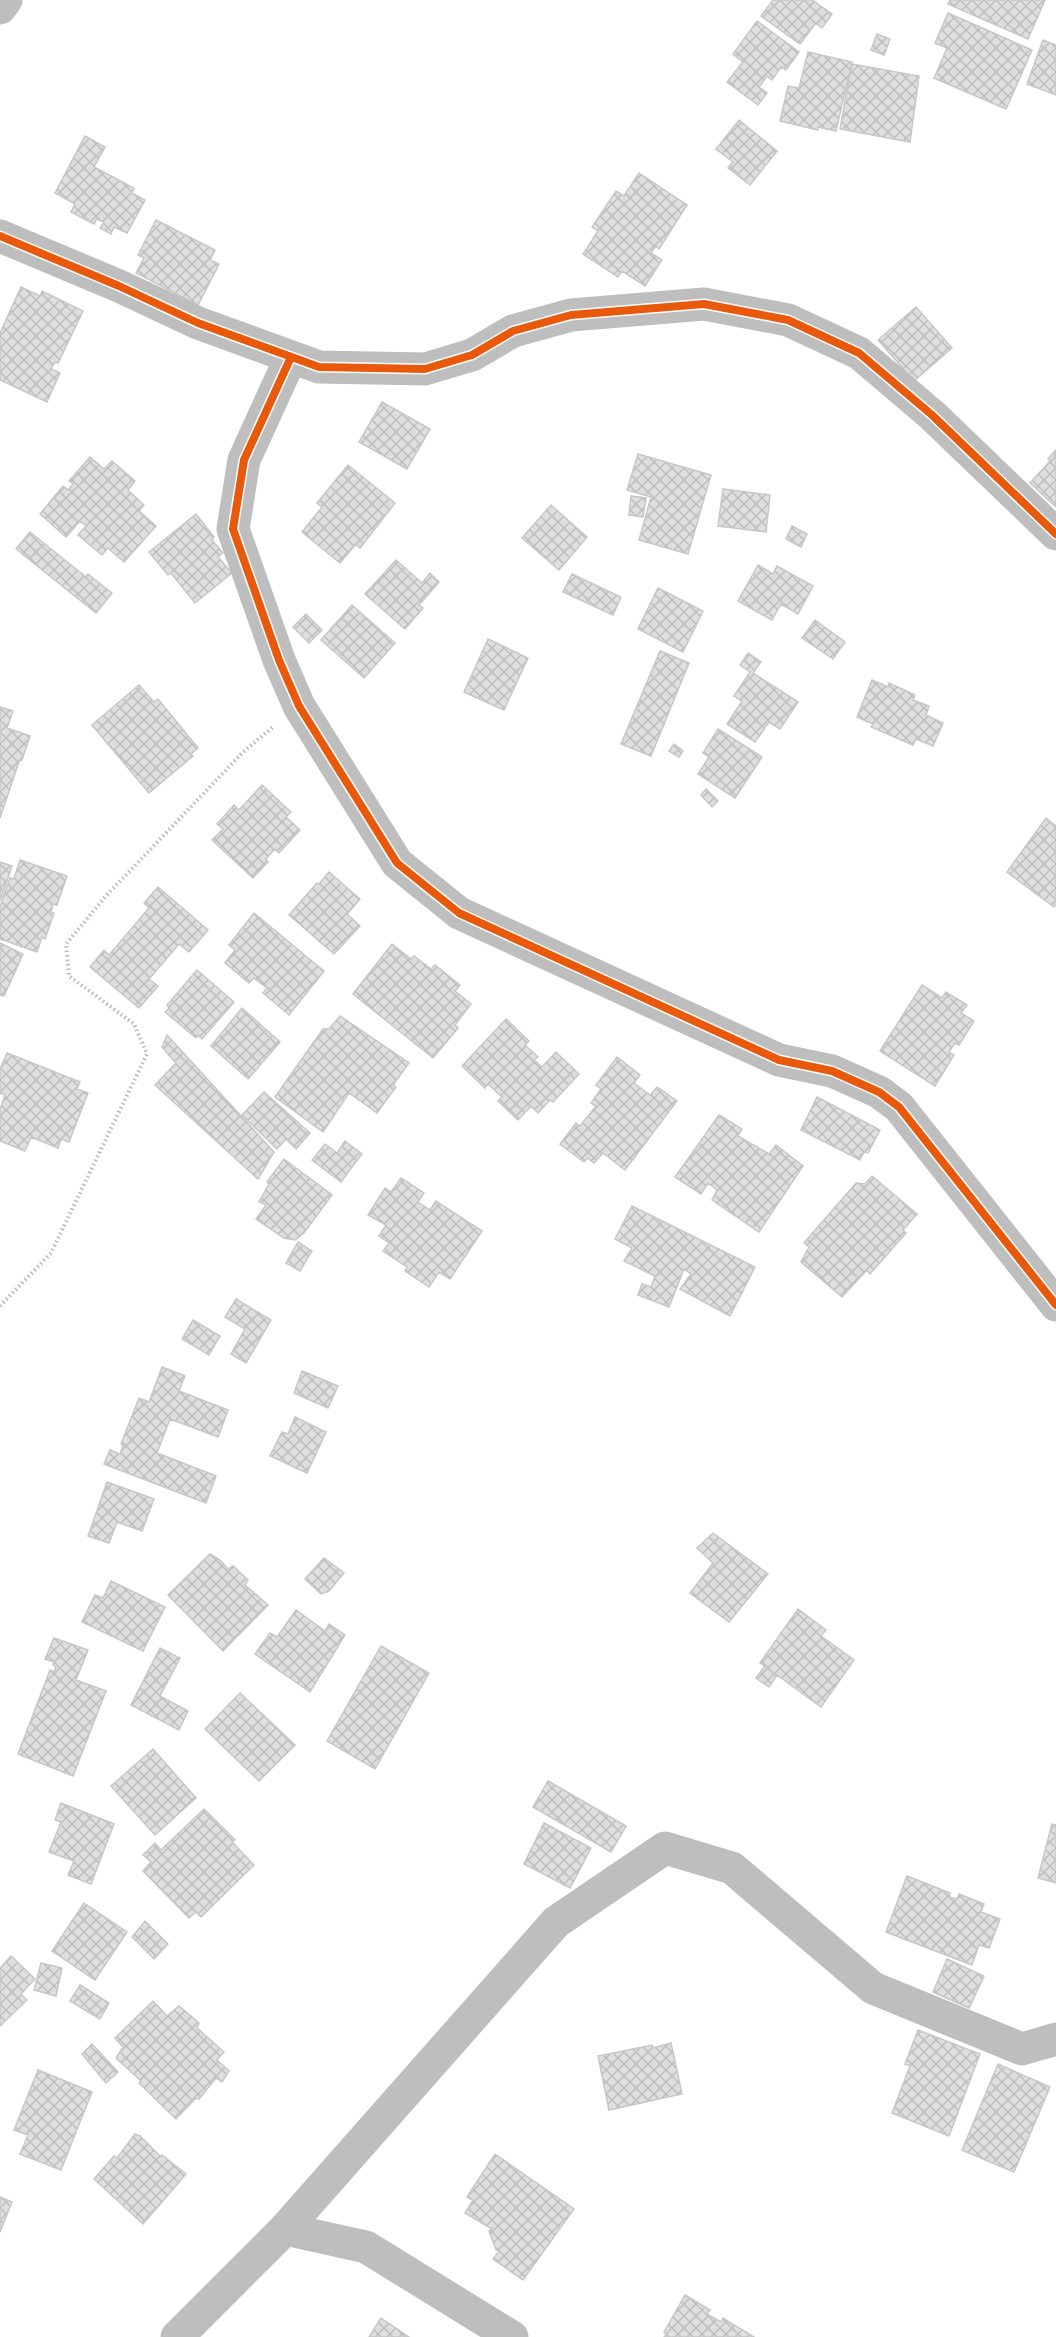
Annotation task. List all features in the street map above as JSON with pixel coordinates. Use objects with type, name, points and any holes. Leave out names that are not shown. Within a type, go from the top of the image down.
[{"type":"street","points":[[0,8],[6,0]]},
{"type":"street","points":[[0,236],[119,286],[198,323],[319,367],[425,369],[472,355],[513,331],[571,315],[704,304],[788,320],[860,353],[932,415],[1056,534]]},
{"type":"street","points":[[291,357],[244,460],[233,529],[279,660],[299,706],[397,863],[459,913],[779,1060],[831,1071],[879,1092],[900,1107],[1056,1305]]},
{"type":"street","points":[[177,2337],[285,2229],[556,1922],[665,1848],[732,1868],[873,1988],[1022,2049],[1056,2038]]},
{"type":"street","points":[[285,2229],[366,2247],[512,2337]]},
{"type":"path","points":[[0,1306],[51,1253],[147,1053],[134,1024],[69,976],[66,944],[106,896],[243,752],[299,706]]},
{"type":"building","points":[[773,0],[812,0],[832,14],[822,28],[816,23],[800,44],[761,16]]},
{"type":"building","points":[[950,0],[1045,0],[1028,39],[948,4]]},
{"type":"building","points":[[948,13],[1032,50],[1006,109],[934,78],[947,48],[935,43]]},
{"type":"building","points":[[757,21],[799,52],[786,70],[781,67],[772,80],[767,76],[759,87],[767,93],[758,105],[727,82],[743,62],[733,54]]},
{"type":"building","points":[[877,34],[890,39],[884,55],[871,50]]},
{"type":"building","points":[[1043,40],[1056,45],[1056,95],[1027,84]]},
{"type":"building","points":[[808,52],[852,62],[836,131],[818,127],[818,130],[780,121],[788,86],[799,88]]},
{"type":"building","points":[[852,64],[919,76],[910,142],[840,129]]},
{"type":"building","points":[[739,120],[777,151],[750,185],[728,168],[733,162],[716,149]]},
{"type":"building","points":[[85,136],[105,147],[94,167],[134,188],[132,193],[145,200],[127,233],[114,227],[111,234],[100,228],[104,222],[97,219],[94,224],[71,212],[75,204],[55,193]]},
{"type":"building","points":[[639,173],[687,205],[659,249],[656,246],[651,253],[662,260],[645,286],[622,271],[618,277],[583,254],[598,231],[592,227],[616,191],[624,196]]},
{"type":"building","points":[[156,220],[215,250],[210,260],[219,264],[198,305],[136,273],[144,258],[138,255]]},
{"type":"building","points":[[21,287],[40,296],[42,291],[83,311],[58,363],[55,362],[51,369],[60,373],[47,402],[0,380],[0,333]]},
{"type":"building","points":[[916,307],[952,348],[914,381],[878,340]]},
{"type":"building","points":[[382,402],[430,429],[407,469],[359,442]]},
{"type":"building","points":[[1056,450],[1056,507],[1030,483],[1050,461],[1048,459]]},
{"type":"building","points":[[638,454],[711,475],[688,554],[639,540],[651,497],[627,490]]},
{"type":"building","points":[[90,457],[104,469],[112,461],[135,481],[128,490],[144,505],[139,511],[156,526],[124,562],[108,548],[102,555],[78,535],[86,526],[80,521],[66,537],[40,514],[63,486],[68,490],[73,484],[69,481]]},
{"type":"building","points":[[348,465],[395,503],[360,548],[356,544],[340,563],[302,532],[322,507],[317,503]]},
{"type":"building","points":[[723,489],[770,495],[766,532],[718,526]]},
{"type":"building","points":[[631,496],[646,498],[643,517],[629,515]]},
{"type":"building","points":[[551,505],[587,537],[559,570],[522,538]]},
{"type":"building","points":[[196,514],[223,553],[218,557],[232,573],[195,603],[171,573],[168,575],[149,552]]},
{"type":"building","points":[[792,526],[807,534],[801,547],[786,539]]},
{"type":"building","points":[[30,532],[86,577],[88,574],[112,593],[96,613],[16,549]]},
{"type":"building","points":[[396,560],[422,583],[430,573],[439,582],[419,605],[423,608],[405,629],[365,594]]},
{"type":"building","points":[[758,565],[773,574],[777,566],[813,586],[798,614],[781,604],[772,620],[738,601]]},
{"type":"building","points":[[572,574],[621,597],[613,615],[563,592]]},
{"type":"building","points":[[658,588],[703,611],[683,652],[638,629]]},
{"type":"building","points":[[352,605],[395,643],[364,678],[321,640]]},
{"type":"building","points":[[306,614],[322,630],[309,643],[293,627]]},
{"type":"building","points":[[815,620],[845,642],[833,659],[802,638]]},
{"type":"building","points":[[488,639],[528,658],[504,710],[464,692]]},
{"type":"building","points":[[660,651],[689,663],[651,756],[621,744]]},
{"type":"building","points":[[748,653],[761,662],[753,673],[798,702],[780,729],[769,722],[755,742],[727,724],[742,701],[734,696],[750,672],[740,665]]},
{"type":"building","points":[[872,680],[888,687],[889,683],[915,695],[913,700],[929,706],[926,715],[943,723],[933,746],[916,739],[913,745],[871,727],[873,724],[857,717]]},
{"type":"building","points":[[139,685],[154,702],[158,699],[198,748],[191,754],[193,756],[149,793],[92,725]]},
{"type":"building","points":[[0,707],[13,711],[7,728],[30,736],[0,818]]},
{"type":"building","points":[[718,729],[762,757],[735,798],[698,774],[709,757],[703,753]]},
{"type":"building","points":[[674,744],[683,751],[679,757],[669,751]]},
{"type":"building","points":[[262,785],[291,812],[286,817],[300,830],[279,853],[275,849],[266,859],[268,862],[253,878],[212,840],[223,829],[217,824],[234,805],[239,810]]},
{"type":"building","points":[[706,789],[718,801],[712,807],[701,795]]},
{"type":"building","points":[[1046,818],[1056,826],[1056,904],[1054,907],[1007,872]]},
{"type":"building","points":[[20,860],[67,876],[57,905],[53,904],[51,912],[54,913],[45,939],[42,937],[37,952],[0,939],[0,907],[10,878],[14,879]]},
{"type":"building","points":[[0,862],[12,866],[0,901]]},
{"type":"building","points":[[329,872],[360,899],[347,914],[360,926],[334,954],[289,915]]},
{"type":"building","points":[[158,887],[208,930],[189,952],[179,944],[149,979],[158,986],[139,1008],[90,967],[104,950],[109,955],[149,908],[144,903]]},
{"type":"building","points":[[254,913],[324,971],[289,1015],[263,993],[267,988],[254,978],[249,983],[225,963],[235,950],[229,945]]},
{"type":"building","points":[[0,943],[23,954],[4,996],[0,995]]},
{"type":"building","points":[[392,944],[411,959],[414,956],[431,969],[435,965],[460,985],[455,991],[471,1004],[455,1025],[458,1028],[433,1058],[353,994]]},
{"type":"building","points":[[197,970],[234,1002],[202,1039],[198,1035],[196,1038],[165,1012],[169,1008],[167,1005]]},
{"type":"building","points":[[922,985],[942,998],[946,992],[967,1005],[961,1013],[974,1021],[959,1045],[955,1043],[949,1052],[954,1055],[935,1086],[880,1051]]},
{"type":"building","points":[[242,1008],[280,1042],[248,1079],[211,1046]]},
{"type":"building","points":[[340,1016],[409,1063],[393,1085],[396,1087],[377,1113],[349,1093],[323,1132],[275,1097],[323,1029],[329,1029]]},
{"type":"building","points":[[506,1019],[529,1041],[525,1045],[538,1057],[534,1060],[542,1067],[556,1052],[579,1074],[553,1102],[550,1100],[538,1113],[531,1106],[518,1120],[498,1101],[502,1097],[488,1084],[485,1088],[462,1066]]},
{"type":"building","points":[[167,1035],[274,1152],[258,1179],[155,1085],[176,1063],[162,1047]]},
{"type":"building","points":[[7,1053],[80,1082],[77,1089],[88,1093],[69,1142],[61,1139],[58,1148],[31,1137],[25,1151],[0,1141],[0,1109],[5,1095],[0,1093],[0,1069]]},
{"type":"building","points":[[617,1057],[640,1075],[634,1083],[650,1095],[657,1087],[677,1101],[625,1170],[603,1153],[594,1163],[587,1158],[584,1162],[560,1144],[576,1123],[580,1126],[596,1106],[591,1103],[601,1089],[596,1085]]},
{"type":"building","points":[[264,1092],[310,1133],[296,1149],[286,1139],[277,1149],[242,1115]]},
{"type":"building","points":[[817,1097],[880,1130],[868,1153],[864,1152],[860,1160],[801,1130]]},
{"type":"building","points":[[719,1115],[742,1129],[738,1136],[769,1154],[776,1145],[803,1166],[759,1232],[712,1200],[717,1190],[708,1183],[701,1194],[675,1177]]},
{"type":"building","points":[[345,1141],[362,1154],[341,1182],[312,1160],[325,1144],[337,1153]]},
{"type":"building","points":[[284,1159],[332,1195],[304,1233],[295,1240],[284,1238],[256,1219],[266,1205],[259,1202],[269,1184],[267,1182]]},
{"type":"building","points":[[872,1176],[917,1214],[903,1230],[906,1233],[870,1274],[867,1270],[842,1297],[801,1262],[809,1247],[804,1243],[856,1183],[865,1184]]},
{"type":"building","points":[[401,1178],[424,1193],[418,1202],[430,1210],[436,1201],[482,1231],[450,1279],[439,1272],[429,1287],[405,1271],[407,1267],[383,1251],[389,1243],[379,1236],[386,1225],[368,1215],[385,1188],[391,1192]]},
{"type":"building","points":[[632,1206],[755,1267],[730,1316],[680,1289],[691,1274],[684,1269],[669,1307],[638,1295],[642,1284],[651,1287],[655,1276],[624,1261],[632,1248],[615,1239]]},
{"type":"building","points":[[298,1242],[312,1251],[300,1271],[286,1263]]},
{"type":"building","points":[[236,1299],[271,1320],[246,1363],[231,1354],[245,1329],[225,1317]]},
{"type":"building","points":[[193,1320],[220,1336],[209,1355],[182,1339]]},
{"type":"building","points":[[162,1367],[185,1376],[179,1391],[228,1410],[218,1437],[170,1419],[157,1453],[216,1476],[206,1503],[104,1464],[110,1450],[120,1454],[123,1445],[121,1444],[139,1398],[149,1402]]},
{"type":"building","points":[[302,1371],[338,1386],[328,1408],[294,1393]]},
{"type":"building","points":[[295,1417],[326,1432],[307,1473],[270,1456],[282,1432],[288,1434]]},
{"type":"building","points":[[107,1482],[154,1499],[142,1531],[117,1522],[109,1543],[88,1536]]},
{"type":"building","points":[[713,1533],[768,1574],[729,1622],[690,1593],[713,1563],[697,1548]]},
{"type":"building","points":[[210,1554],[228,1569],[233,1566],[248,1580],[245,1585],[268,1605],[223,1651],[168,1595]]},
{"type":"building","points":[[324,1558],[344,1573],[329,1591],[321,1594],[305,1579]]},
{"type":"building","points":[[111,1581],[165,1607],[143,1651],[82,1622],[95,1595],[103,1598]]},
{"type":"building","points":[[798,1609],[826,1630],[821,1636],[854,1660],[821,1707],[777,1675],[769,1687],[756,1678],[765,1666],[760,1663]]},
{"type":"building","points":[[296,1610],[325,1631],[329,1624],[345,1635],[310,1692],[255,1654],[270,1633],[277,1637]]},
{"type":"building","points":[[54,1638],[88,1650],[76,1680],[106,1691],[73,1776],[18,1754],[50,1670],[54,1672],[56,1667],[53,1665],[54,1662],[45,1659]]},
{"type":"building","points":[[381,1646],[429,1673],[375,1769],[327,1741]]},
{"type":"building","points":[[160,1648],[180,1658],[160,1696],[188,1711],[179,1730],[131,1705]]},
{"type":"building","points":[[240,1693],[295,1745],[259,1781],[205,1729]]},
{"type":"building","points":[[153,1749],[196,1798],[155,1835],[111,1786]]},
{"type":"building","points":[[548,1781],[626,1826],[611,1852],[533,1807]]},
{"type":"building","points":[[61,1803],[114,1824],[91,1884],[68,1875],[74,1861],[49,1852],[61,1822],[55,1820]]},
{"type":"building","points":[[204,1809],[235,1840],[232,1842],[254,1865],[201,1917],[196,1912],[189,1918],[143,1871],[151,1862],[143,1855],[155,1843],[161,1850]]},
{"type":"building","points":[[544,1823],[591,1848],[570,1888],[524,1864]]},
{"type":"building","points":[[1052,1824],[1056,1825],[1056,1883],[1038,1878]]},
{"type":"building","points":[[907,1876],[950,1893],[949,1897],[957,1899],[959,1894],[984,1904],[981,1912],[1000,1919],[989,1948],[979,1945],[972,1965],[886,1932]]},
{"type":"building","points":[[84,1903],[127,1932],[95,1980],[52,1951]]},
{"type":"building","points":[[145,1921],[168,1944],[154,1959],[132,1937]]},
{"type":"building","points":[[11,1956],[35,1979],[21,1994],[27,2000],[0,2026],[0,1968]]},
{"type":"building","points":[[947,1959],[984,1976],[969,2008],[933,1992]]},
{"type":"building","points":[[41,1963],[62,1968],[56,1996],[34,1990]]},
{"type":"building","points":[[80,1985],[109,2003],[100,2019],[70,2001]]},
{"type":"building","points":[[153,2001],[167,2016],[179,2006],[199,2023],[197,2028],[224,2052],[217,2060],[229,2071],[222,2082],[216,2078],[199,2099],[196,2098],[176,2119],[116,2058],[123,2047],[115,2038]]},
{"type":"building","points":[[918,2030],[980,2054],[949,2136],[892,2113],[910,2066],[905,2064]]},
{"type":"building","points":[[671,2043],[682,2094],[609,2110],[598,2056]]},
{"type":"building","points":[[92,2044],[118,2072],[106,2083],[82,2054]]},
{"type":"building","points":[[998,2064],[1050,2087],[1014,2172],[962,2150]]},
{"type":"building","points":[[38,2070],[92,2092],[61,2170],[20,2154],[28,2135],[14,2130]]},
{"type":"building","points":[[135,2134],[140,2136],[161,2157],[162,2155],[186,2174],[143,2224],[94,2179],[114,2156],[117,2158]]},
{"type":"building","points":[[495,2154],[574,2209],[523,2280],[493,2259],[499,2251],[496,2250],[489,2231],[492,2229],[465,2213],[473,2200],[467,2197]]},
{"type":"building","points":[[0,2197],[12,2202],[0,2232]]},
{"type":"building","points":[[685,2295],[710,2310],[707,2314],[721,2322],[723,2318],[754,2337],[664,2337],[666,2334],[664,2332]]},
{"type":"building","points":[[381,2318],[409,2337],[369,2337]]},
{"type":"cycle path","points":[[0,236],[119,286],[198,323],[319,367],[425,369],[472,355],[513,331],[571,315],[704,304],[788,320],[859,353],[932,415],[1056,534]]},
{"type":"cycle path","points":[[291,357],[244,460],[233,529],[279,660],[299,706],[397,863],[459,913],[779,1060],[832,1071],[879,1092],[899,1107],[1056,1305]]}]
